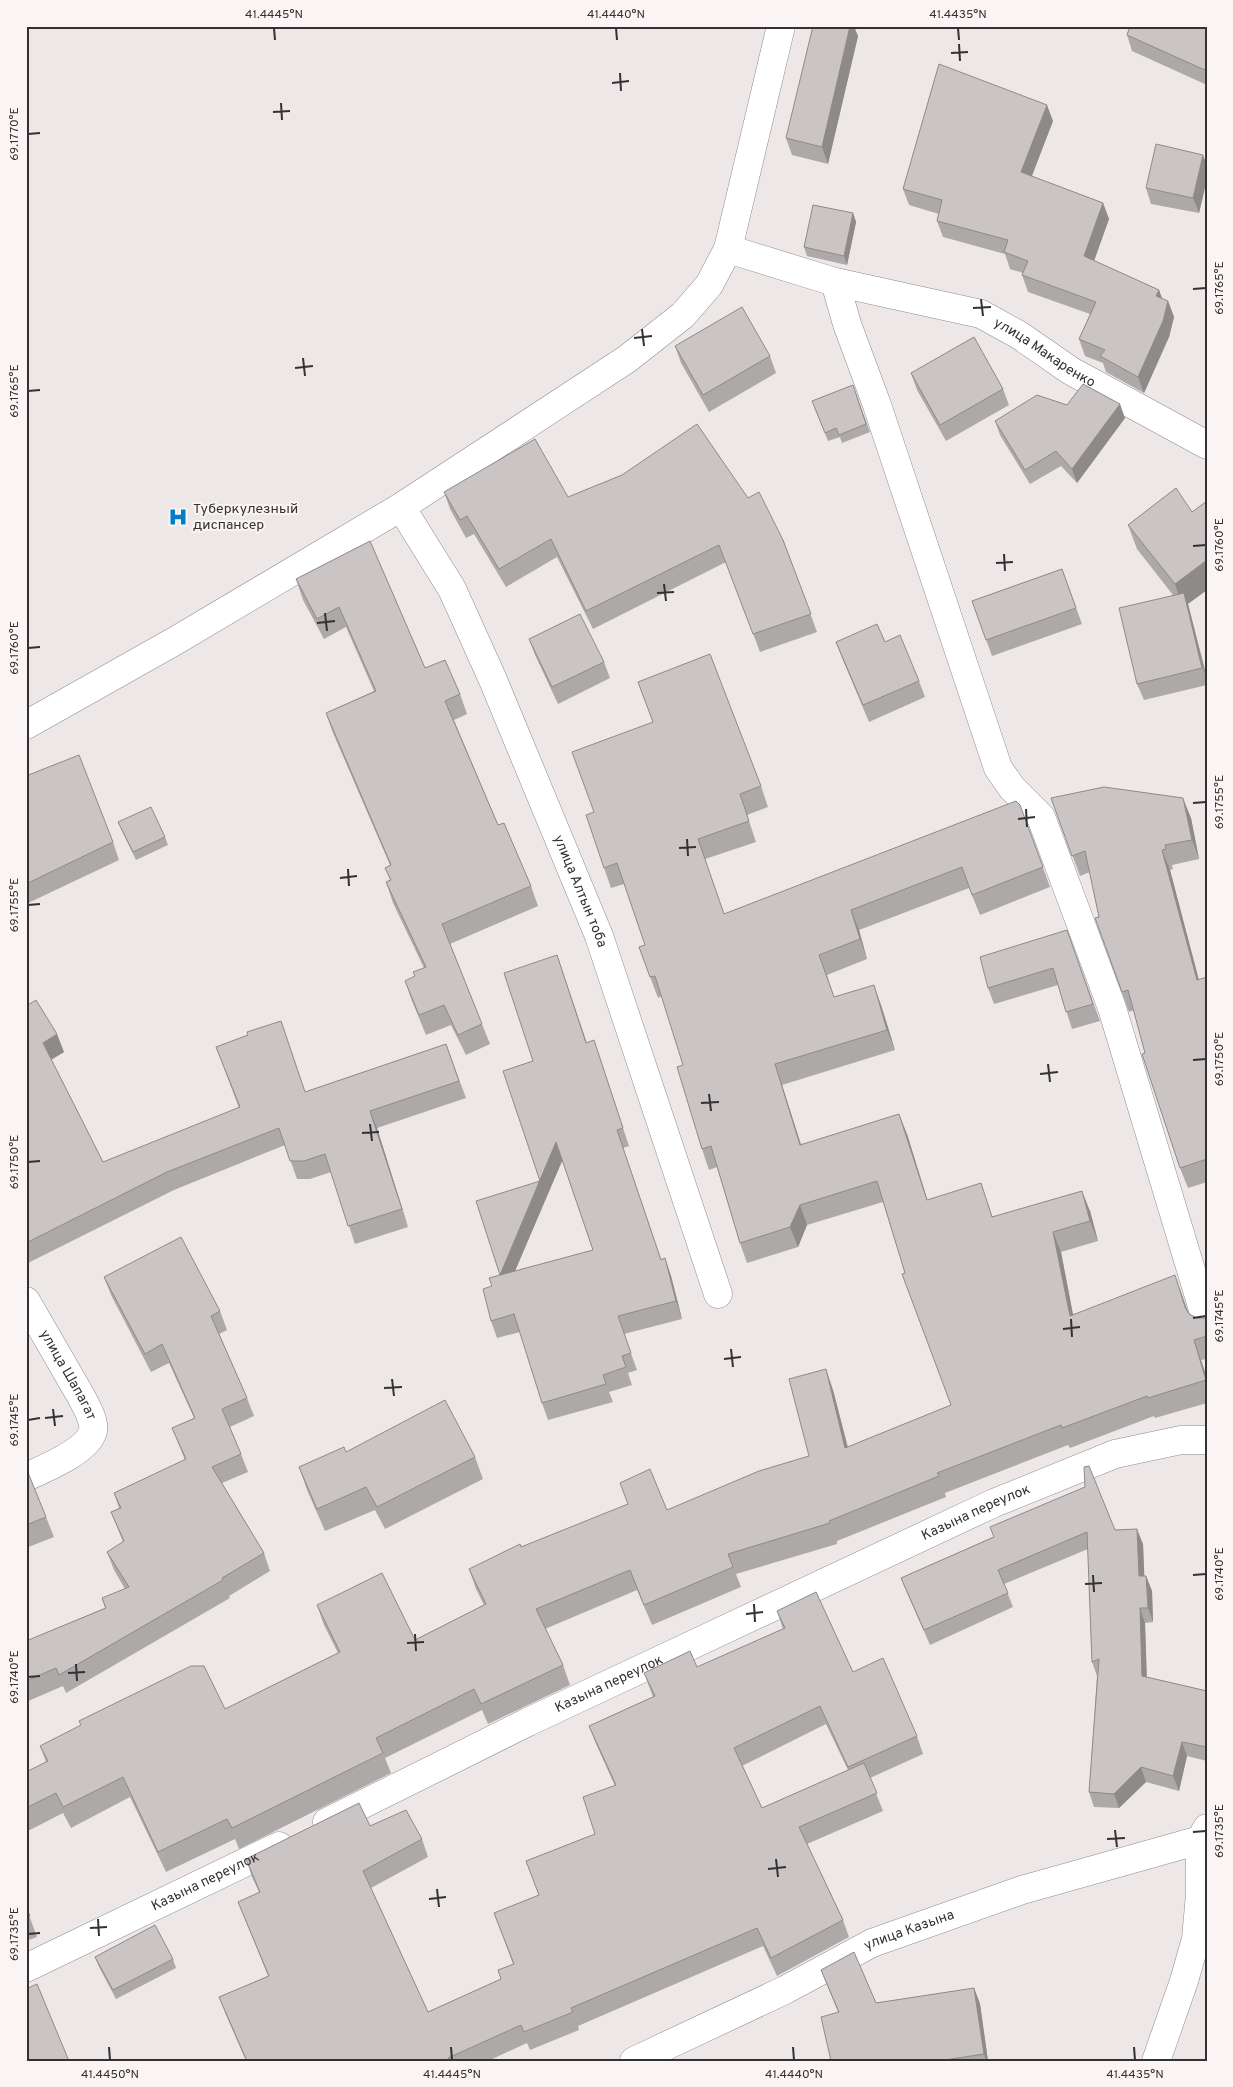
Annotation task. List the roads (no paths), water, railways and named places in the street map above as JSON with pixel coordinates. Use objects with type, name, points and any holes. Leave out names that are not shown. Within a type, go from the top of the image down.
[{"type":"street","points":[[26,725],[175,642],[401,506],[627,359],[683,315],[709,285],[728,249],[780,26]]},
{"type":"street","name":"улица Макаренко","points":[[728,249],[835,282],[981,314],[1019,335],[1071,371],[1207,445]]},
{"type":"street","points":[[835,282],[847,324],[877,405],[998,768],[1012,788],[1041,817],[1112,1008],[1207,1324]]},
{"type":"street","name":"улица Алтын тоба","points":[[401,506],[452,590],[493,680],[599,936],[718,1294]]},
{"type":"street","name":"улица Шапагат","points":[[26,1301],[90,1414],[93,1429],[89,1440],[72,1454],[26,1477]]},
{"type":"street","name":"Казына переулок","points":[[26,1968],[215,1878],[528,1722],[994,1503],[1115,1454],[1181,1440],[1207,1440]]},
{"type":"street","points":[[1156,2061],[1184,1981],[1196,1938],[1204,1834]]},
{"type":"street","name":"улица Казына","points":[[634,2061],[786,1990],[872,1943],[1022,1890],[1204,1834]]},
{"type":"place","name":"Туберкулезный диспансер","points":[[178,517]]}]
